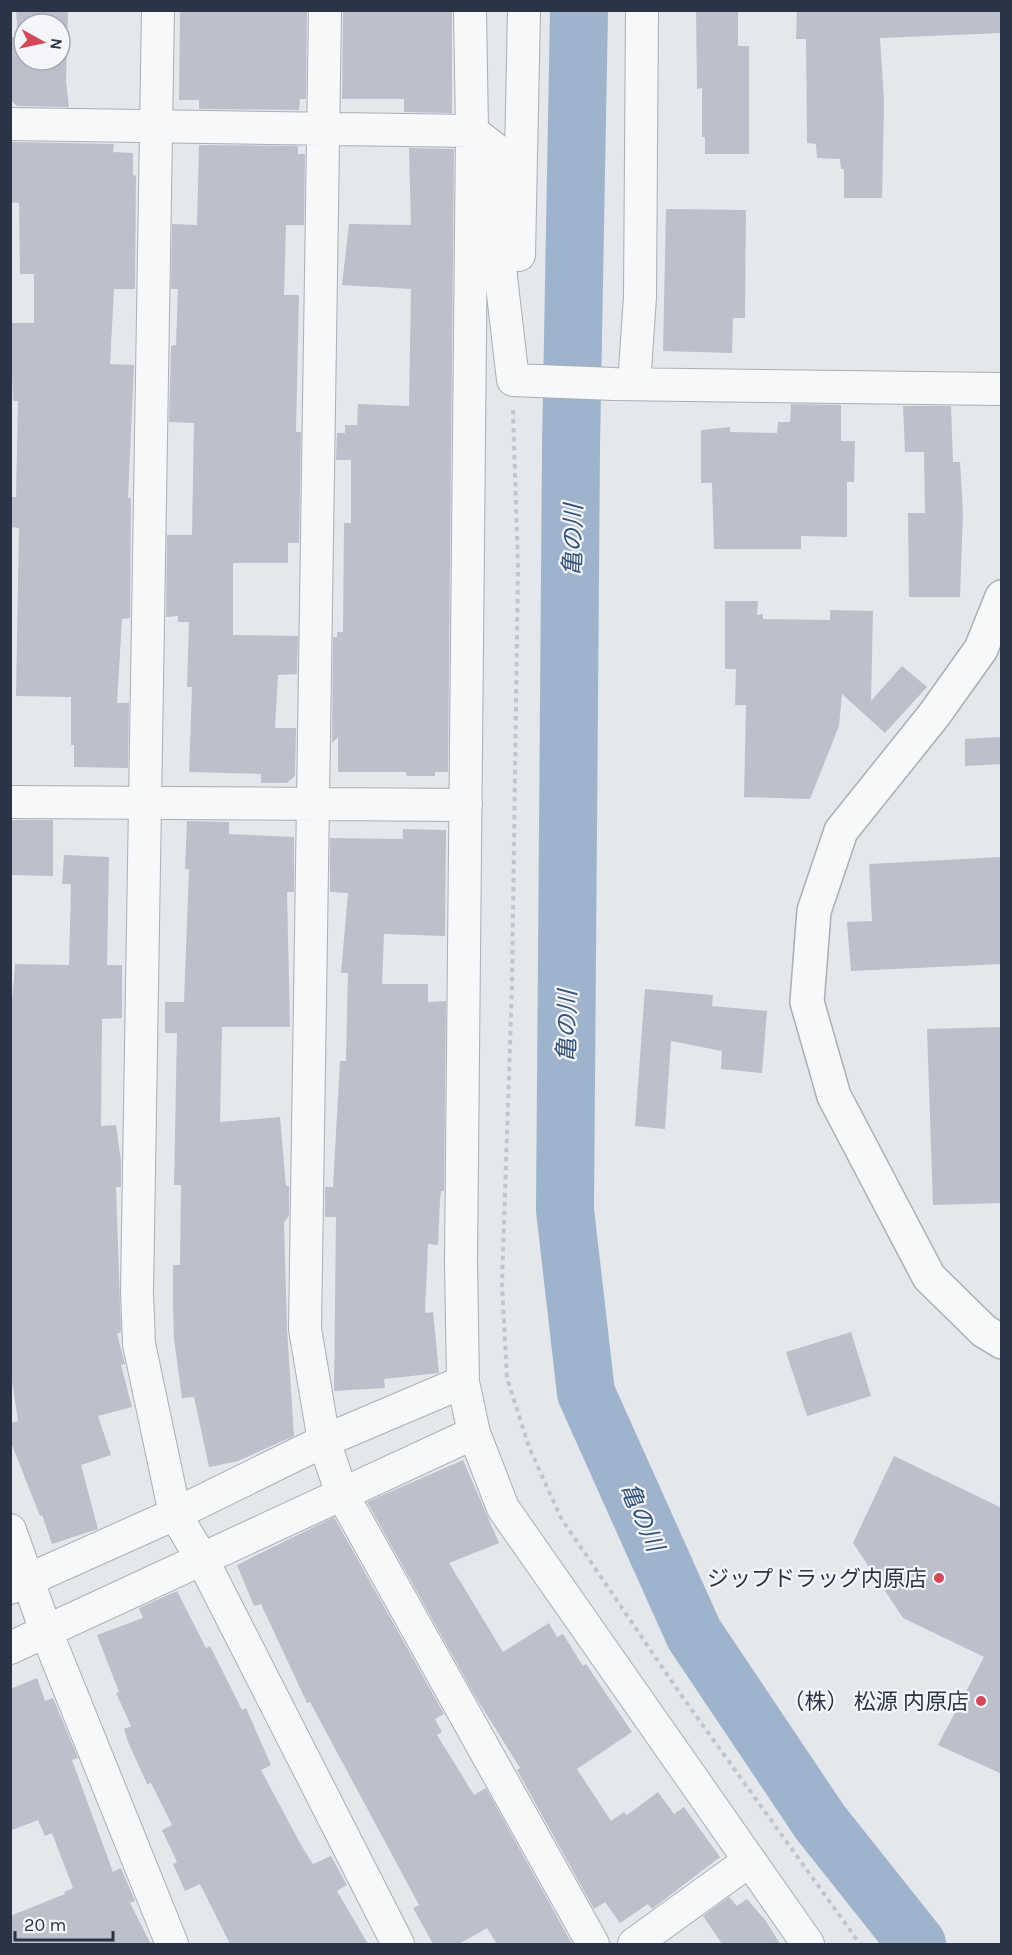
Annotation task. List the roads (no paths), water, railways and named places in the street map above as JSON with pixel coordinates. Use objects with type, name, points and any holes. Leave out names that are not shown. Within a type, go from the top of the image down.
[{"type":"street","points":[[158,10],[137,1292],[139,1344],[175,1514],[202,1559],[398,1944]]},
{"type":"street","points":[[325,10],[306,1329],[324,1442],[342,1494],[593,1944]]},
{"type":"street","points":[[470,10],[472,131],[460,1261],[463,1382],[474,1433],[502,1508],[808,1944]]},
{"type":"street","points":[[501,277],[520,254],[524,10]]},
{"type":"street","points":[[624,384],[640,297],[642,10]]},
{"type":"street","points":[[10,124],[472,131],[495,149],[501,277],[519,380],[624,384],[1002,389]]},
{"type":"street","points":[[1002,597],[981,649],[934,715],[841,831],[814,911],[807,1002],[834,1096],[929,1277],[984,1331],[1002,1342]]},
{"type":"street","points":[[10,802],[466,805]]},
{"type":"street","points":[[19,1584],[175,1514],[324,1442],[463,1382]]},
{"type":"street","points":[[10,1648],[474,1433]]},
{"type":"street","points":[[10,1530],[19,1584],[46,1631],[172,1944]]},
{"type":"street","points":[[634,1944],[749,1861]]},
{"type":"waterway","name":"亀の川","points":[[579,10],[571,447],[565,1210],[586,1393],[694,1634],[820,1822],[917,1944]]},
{"type":"place","name":"ジップドラッグ内原店","points":[[939,1578]]},
{"type":"place","name":"（株） 松源 内原店","points":[[981,1701]]}]
